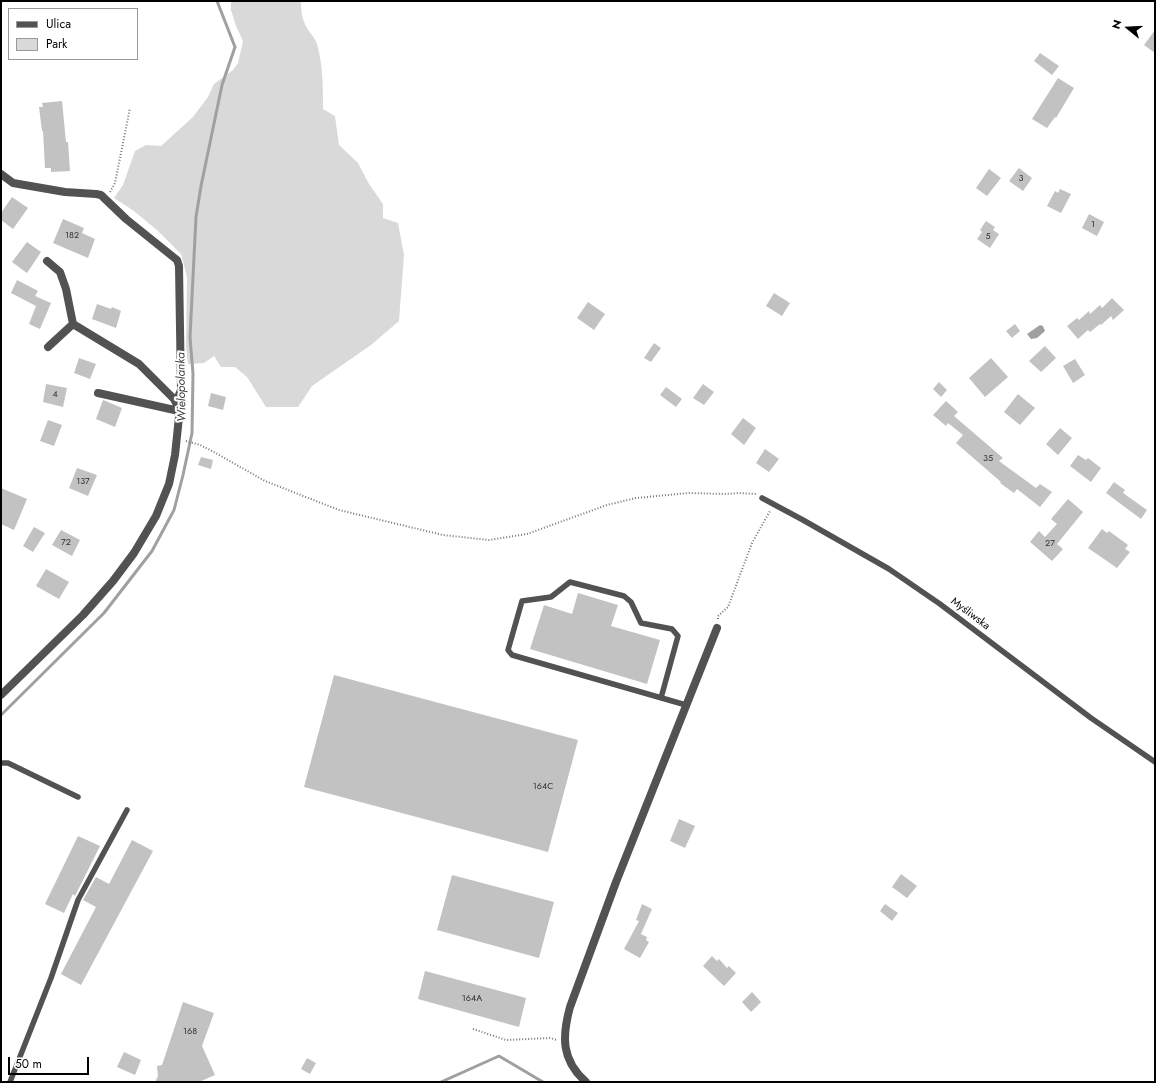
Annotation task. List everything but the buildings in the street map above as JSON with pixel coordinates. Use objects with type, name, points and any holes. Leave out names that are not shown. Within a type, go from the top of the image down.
[{"type":"street","points":[[1,174],[13,183],[65,192],[99,194],[149,239],[174,257],[178,263],[180,271],[181,390],[176,402]]},
{"type":"street","points":[[1,696],[83,614],[113,581],[134,553],[156,516],[169,484],[175,454],[179,411],[176,402],[139,364],[73,324],[66,289],[60,272],[47,261]]},
{"type":"street","points":[[48,347],[73,324]]},
{"type":"street","points":[[98,393],[179,411]]},
{"type":"street","points":[[586,1082],[578,1075],[568,1058],[564,1041],[565,1025],[570,1007],[616,882],[717,628]]},
{"type":"lane","name":"Myśliwska","points":[[762,498],[889,568],[940,604],[1091,718],[1155,762]]},
{"type":"lane","points":[[661,698],[678,636],[672,629],[641,623],[632,602],[624,596],[570,582],[551,597],[522,601],[508,650],[512,655],[661,698],[686,705]]},
{"type":"lane","points":[[1,763],[8,763],[78,797]]},
{"type":"lane","points":[[10,1082],[51,978],[78,900],[127,810]]},
{"type":"path","points":[[104,197],[115,183],[130,108]]},
{"type":"path","points":[[180,440],[200,445],[265,481],[339,510],[443,535],[489,540],[527,534],[608,505],[636,498],[689,493],[755,494],[762,498]]},
{"type":"path","points":[[717,628],[718,616],[728,607],[752,543],[774,504]]},
{"type":"path","points":[[473,1029],[506,1040],[550,1038],[564,1041]]},
{"type":"green space","points":[[231,1],[301,1],[304,21],[316,42],[319,52],[322,76],[323,109],[335,116],[339,145],[358,163],[369,184],[383,204],[383,218],[398,223],[404,255],[399,321],[371,345],[312,386],[298,407],[266,407],[247,377],[235,367],[221,367],[214,356],[204,363],[188,364],[186,347],[187,277],[181,254],[158,231],[134,211],[114,198],[123,185],[135,151],[146,145],[161,146],[193,117],[208,97],[214,84],[233,70],[238,63],[243,41],[231,10]]},
{"type":"shaded area","points":[[1040,325],[1043,326],[1045,331],[1037,338],[1031,339],[1027,334]]},
{"type":"waterway","name":"Wielopolanka","points":[[1,715],[104,613],[152,551],[174,510],[192,433],[193,374],[190,337],[196,217],[222,85],[235,47],[217,1]]},
{"type":"waterway","points":[[441,1082],[499,1056],[543,1082]]}]
